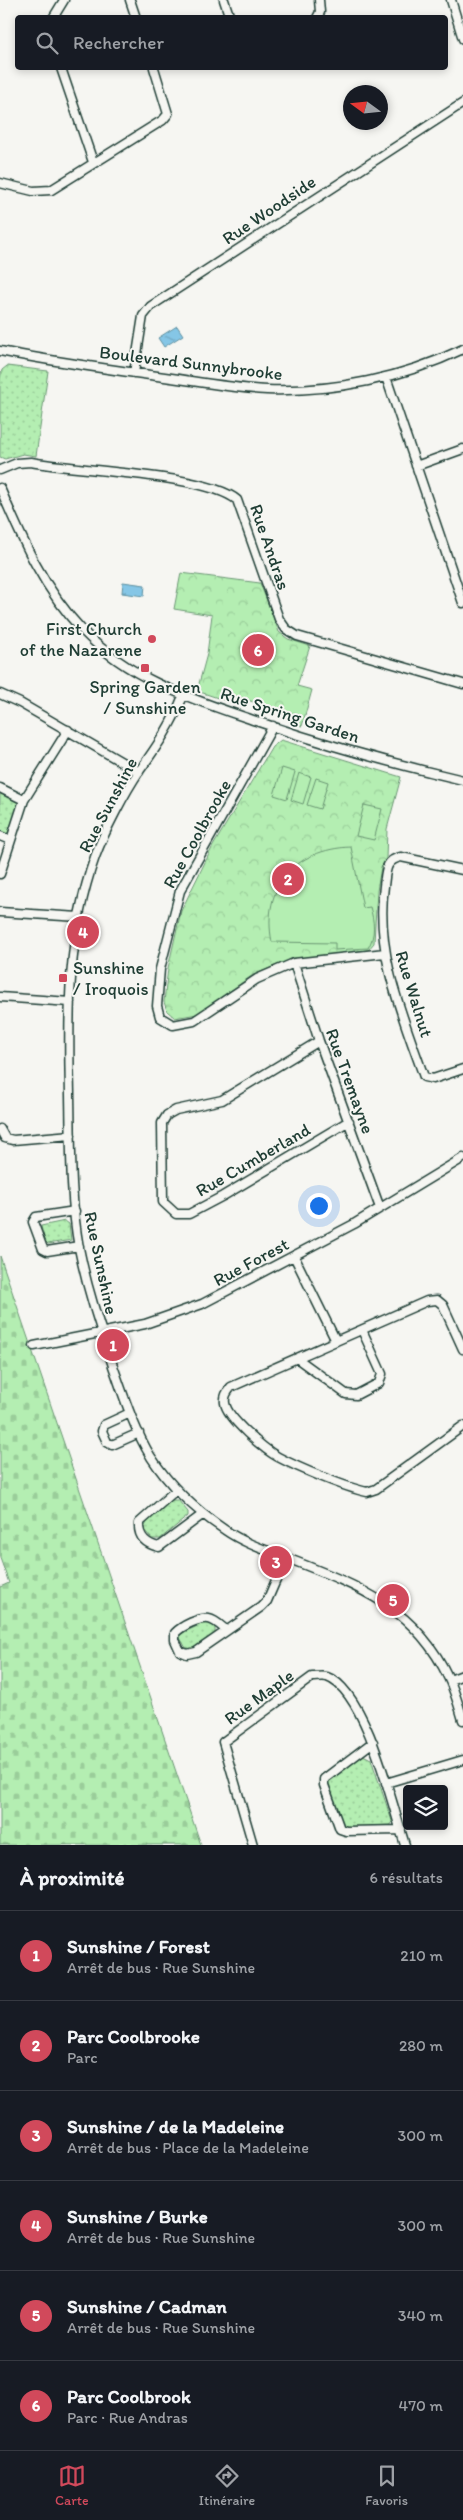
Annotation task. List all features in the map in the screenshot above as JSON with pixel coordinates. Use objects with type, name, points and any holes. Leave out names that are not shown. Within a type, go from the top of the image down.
[{"type":"street","points":[[55,15],[64,0]]},
{"type":"street","points":[[130,0],[135,15]]},
{"type":"street","points":[[224,0],[229,15]]},
{"type":"street","points":[[318,15],[319,0]]},
{"type":"street","points":[[451,0],[463,39]]},
{"type":"street","points":[[62,70],[93,162]]},
{"type":"street","points":[[0,183],[33,191],[51,190],[168,114],[155,70]]},
{"type":"street","name":"Rue Woodside","points":[[134,373],[143,316],[151,306],[463,103]]},
{"type":"street","name":"Boulevard Sunnybrooke","points":[[0,351],[134,373],[268,390],[331,386],[386,377],[429,364],[463,349]]},
{"type":"street","points":[[386,377],[463,602]]},
{"type":"street","points":[[416,466],[463,449]]},
{"type":"street","name":"Rue Andras","points":[[0,470],[17,463],[30,462],[181,482],[227,492],[237,500],[279,619],[286,629],[297,636],[463,684]]},
{"type":"street","name":"Rue Spring Garden","points":[[0,488],[44,582],[74,621],[96,643],[145,678],[183,696],[273,726],[372,757],[463,780]]},
{"type":"street","points":[[0,694],[20,703],[139,772]]},
{"type":"street","name":"Rue Sunshine","points":[[183,696],[160,744],[139,772],[95,856],[71,957],[68,1031],[75,1211],[79,1246],[91,1302],[130,1413],[139,1433],[152,1457],[176,1490],[202,1515],[236,1538],[332,1576],[382,1600],[417,1631],[450,1680],[463,1720]]},
{"type":"street","name":"Rue Coolbrooke","points":[[273,726],[180,891],[160,968],[156,1006],[160,1017],[173,1025],[194,1021],[257,979],[294,963],[384,953]]},
{"type":"street","points":[[0,874],[24,800],[68,730]]},
{"type":"street","points":[[0,788],[24,800]]},
{"type":"street","points":[[0,836],[10,840]]},
{"type":"street","name":"Rue Walnut","points":[[463,870],[401,857],[392,859],[386,865],[381,908],[384,953],[392,984],[424,1077],[434,1079],[463,1069]]},
{"type":"street","points":[[0,912],[79,917]]},
{"type":"street","name":"Rue Tremayne","points":[[294,963],[319,1041],[380,1208]]},
{"type":"street","points":[[0,997],[70,1002]]},
{"type":"street","name":"Rue Cumberland","points":[[319,1041],[222,1100],[167,1115],[162,1123],[164,1202],[176,1214],[189,1214],[224,1196],[349,1121]]},
{"type":"street","points":[[0,1129],[5,1138],[13,1140],[71,1135]]},
{"type":"street","name":"Rue Forest","points":[[34,1346],[101,1331],[145,1324],[202,1304],[380,1208],[463,1158]]},
{"type":"street","points":[[75,1211],[36,1217],[33,1222],[42,1249],[47,1251],[79,1246]]},
{"type":"street","points":[[294,1256],[336,1341]]},
{"type":"street","points":[[463,1349],[443,1305],[437,1300],[427,1300],[298,1359],[231,1387],[225,1394],[227,1410],[246,1432],[276,1456],[367,1492],[376,1488],[463,1426]]},
{"type":"street","points":[[298,1359],[346,1394],[356,1395],[379,1382],[382,1374],[362,1330]]},
{"type":"street","points":[[130,1413],[104,1425],[102,1431],[107,1442],[112,1445],[139,1433]]},
{"type":"street","points":[[176,1490],[139,1523],[138,1529],[145,1541],[159,1547],[202,1515]]},
{"type":"street","points":[[226,1630],[213,1620],[202,1619],[181,1628],[176,1633],[175,1640],[180,1651],[188,1654],[196,1652],[267,1601],[286,1557]]},
{"type":"street","points":[[450,1680],[463,1675]]},
{"type":"street","name":"Rue Maple","points":[[253,1845],[223,1742],[312,1677],[326,1676],[336,1682],[360,1712],[373,1742],[405,1845]]},
{"type":"street","points":[[373,1742],[327,1775],[324,1785],[340,1829],[346,1831],[401,1830]]},
{"type":"street","points":[[386,1783],[463,1760]]},
{"type":"green space","points":[[7,366],[48,371],[36,456],[23,454],[5,459],[0,457],[0,379],[2,370]]},
{"type":"green space","points":[[181,573],[260,583],[279,632],[288,639],[310,646],[297,686],[312,690],[302,726],[295,724],[297,716],[235,696],[233,703],[197,691],[207,654],[212,615],[174,609]]},
{"type":"green space","points":[[281,740],[401,777],[387,829],[386,859],[381,867],[377,891],[374,943],[368,950],[292,959],[253,975],[197,1014],[175,1018],[167,1011],[164,1002],[168,968],[181,911],[213,846],[272,747]]},
{"type":"green space","points":[[282,768],[295,772],[287,799],[274,795]]},
{"type":"green space","points":[[299,773],[311,777],[303,804],[291,800]]},
{"type":"green space","points":[[316,778],[328,782],[320,809],[307,805]]},
{"type":"green space","points":[[0,791],[20,802],[7,835],[0,832]]},
{"type":"green space","points":[[364,805],[382,809],[374,840],[356,836]]},
{"type":"green space","points":[[351,847],[363,908],[370,907],[374,928],[368,948],[335,950],[335,943],[272,942],[270,922],[272,904],[277,888],[286,875],[298,863],[313,855],[331,849]]},
{"type":"green space","points":[[65,1221],[69,1224],[71,1240],[48,1244],[44,1240],[41,1226]]},
{"type":"green space","points":[[0,1256],[201,1845],[0,1845],[0,1587],[9,1583],[0,1558]]},
{"type":"green space","points":[[172,1500],[178,1500],[188,1512],[188,1516],[160,1539],[152,1539],[144,1530],[147,1521]]},
{"type":"green space","points":[[206,1622],[215,1627],[215,1634],[193,1649],[186,1648],[180,1638],[180,1634]]},
{"type":"green space","points":[[363,1755],[371,1759],[392,1821],[391,1825],[348,1827],[339,1820],[328,1781]]},
{"type":"water","points":[[177,326],[183,335],[164,347],[158,338]]},
{"type":"water","points":[[123,582],[145,585],[144,596],[122,593]]},
{"type":"place","name":"First Church of the Nazarene","points":[[152,639]]},
{"type":"place","name":"Parc Coolbrook","points":[[258,650]]},
{"type":"place","name":"Spring Garden / Sunshine","points":[[145,668]]},
{"type":"place","name":"Parc Coolbrooke","points":[[288,879]]},
{"type":"place","name":"Sunshine / Burke","points":[[83,932]]},
{"type":"place","name":"Sunshine / Iroquois","points":[[63,978]]},
{"type":"place","name":"Sunshine / Forest","points":[[113,1345]]},
{"type":"place","name":"Sunshine / de la Madeleine","points":[[276,1562]]},
{"type":"place","name":"Sunshine / Cadman","points":[[393,1600]]}]
